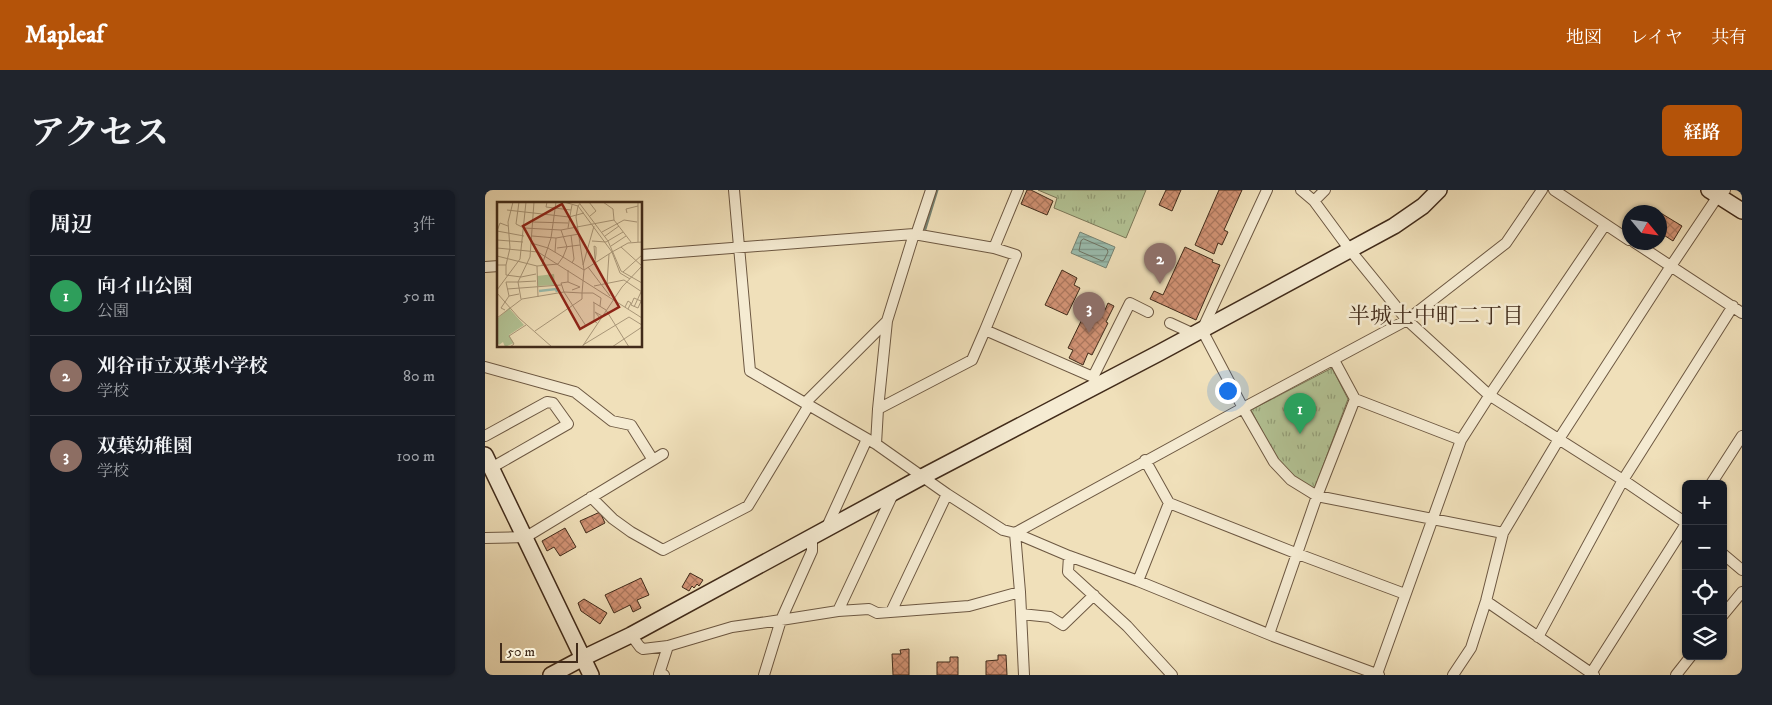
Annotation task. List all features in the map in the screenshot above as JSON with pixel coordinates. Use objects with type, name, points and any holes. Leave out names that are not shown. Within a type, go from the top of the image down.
[{"type":"street","points":[[735,190],[751,371],[877,444],[947,494],[1003,530],[1015,533],[1069,556],[1378,675],[1405,594],[1461,440],[1489,395],[1605,225]]},
{"type":"street","points":[[877,444],[887,321],[931,190]]},
{"type":"street","points":[[994,248],[1018,190]]},
{"type":"street","points":[[1198,332],[1267,190]]},
{"type":"street","points":[[1301,190],[1314,201],[1350,250],[1407,320],[1489,395],[1623,480],[1682,521]]},
{"type":"street","points":[[1314,201],[1325,190]]},
{"type":"street","points":[[551,675],[631,635],[893,494],[1095,381],[1198,332],[1394,226],[1423,206],[1439,190]]},
{"type":"street","points":[[1015,533],[1145,460],[1407,320],[1506,243],[1541,190]]},
{"type":"street","points":[[1554,190],[1622,236]]},
{"type":"street","points":[[1453,675],[1471,648],[1486,601],[1503,533],[1559,439],[1717,192],[1742,212]]},
{"type":"street","points":[[643,255],[915,235],[994,248],[1017,255],[972,360],[879,409]]},
{"type":"street","points":[[1646,250],[1742,312]]},
{"type":"street","points":[[1095,381],[1130,303],[1148,312]]},
{"type":"street","points":[[1538,636],[1623,480],[1733,306]]},
{"type":"street","points":[[591,497],[625,528],[663,550],[748,506],[807,404],[887,321]]},
{"type":"street","points":[[1170,322],[1198,332],[1274,462],[1291,480],[1317,496],[1503,533]]},
{"type":"street","points":[[985,330],[1095,381]]},
{"type":"street","points":[[1333,360],[1355,399],[1461,440]]},
{"type":"street","points":[[485,366],[575,392],[612,421],[631,425],[653,460]]},
{"type":"street","points":[[1269,634],[1317,496],[1355,399]]},
{"type":"street","points":[[485,436],[547,402],[553,403],[567,424],[488,461],[591,675]]},
{"type":"street","points":[[1714,480],[1742,436]]},
{"type":"street","points":[[826,530],[867,439]]},
{"type":"street","points":[[485,538],[526,537],[663,454]]},
{"type":"street","points":[[1145,460],[1169,503],[1405,594]]},
{"type":"street","points":[[838,611],[893,494]]},
{"type":"street","points":[[892,610],[947,494]]},
{"type":"street","points":[[1138,581],[1169,503]]},
{"type":"street","points":[[1486,601],[1592,674],[1685,525]]},
{"type":"street","points":[[1015,533],[1024,675]]},
{"type":"street","points":[[765,675],[781,620],[811,551],[812,537]]},
{"type":"street","points":[[1069,556],[1068,572],[1127,626],[1172,675]]},
{"type":"street","points":[[1727,557],[1742,570]]},
{"type":"street","points":[[631,635],[643,649],[669,646],[732,627],[838,611],[937,610],[969,606],[1020,592]]},
{"type":"street","points":[[1724,615],[1742,592]]},
{"type":"street","points":[[1021,614],[1050,617],[1063,625],[1094,594]]},
{"type":"street","points":[[664,675],[659,674],[669,646]]},
{"type":"street","points":[[1676,675],[1688,660]]},
{"type":"green space","points":[[1038,190],[1146,190],[1126,238],[1054,208],[1057,198]]},
{"type":"green space","points":[[1332,368],[1348,399],[1314,490],[1293,476],[1277,459],[1251,410]]},
{"type":"water","points":[[1080,232],[1115,247],[1106,268],[1071,253]]},
{"type":"building","points":[[1027,190],[1031,190],[1053,201],[1047,215],[1021,204]]},
{"type":"building","points":[[1166,190],[1181,190],[1172,211],[1159,205]]},
{"type":"building","points":[[1219,190],[1242,190],[1224,230],[1228,232],[1222,245],[1218,243],[1214,254],[1195,245]]},
{"type":"building","points":[[1667,217],[1682,226],[1673,241],[1667,237]]},
{"type":"building","points":[[1185,247],[1220,265],[1196,320],[1150,299],[1154,291],[1163,295]]},
{"type":"building","points":[[1062,270],[1077,278],[1074,285],[1080,288],[1067,315],[1045,305]]},
{"type":"building","points":[[1108,303],[1114,306],[1092,355],[1088,353],[1083,365],[1069,358],[1073,350],[1068,348],[1086,311],[1088,312],[1092,304],[1105,310]]},
{"type":"building","points":[[600,512],[605,523],[586,533],[580,521]]},
{"type":"building","points":[[565,528],[576,547],[560,556],[554,547],[547,551],[542,541]]},
{"type":"building","points":[[690,573],[703,580],[699,586],[697,584],[694,588],[692,586],[689,591],[682,587]]},
{"type":"building","points":[[641,578],[649,595],[637,600],[641,608],[633,612],[630,605],[614,613],[605,595]]},
{"type":"building","points":[[584,599],[607,613],[600,624],[581,611],[578,603]]},
{"type":"building","points":[[909,649],[909,675],[893,675],[892,654],[901,654],[900,650]]},
{"type":"building","points":[[998,655],[1006,655],[1007,675],[986,675],[986,661],[998,660]]},
{"type":"building","points":[[950,657],[958,657],[958,675],[937,675],[937,662],[950,662]]},
{"type":"waterway","points":[[925,229],[937,190]]},
{"type":"place","name":"刈谷市立双葉小学校","points":[[1160,284]]},
{"type":"place","name":"双葉幼稚園","points":[[1089,333]]},
{"type":"place","name":"向イ山公園","points":[[1300,434]]},
{"type":"district","name":"半城土中町二丁目","points":[[1436,316]]}]
